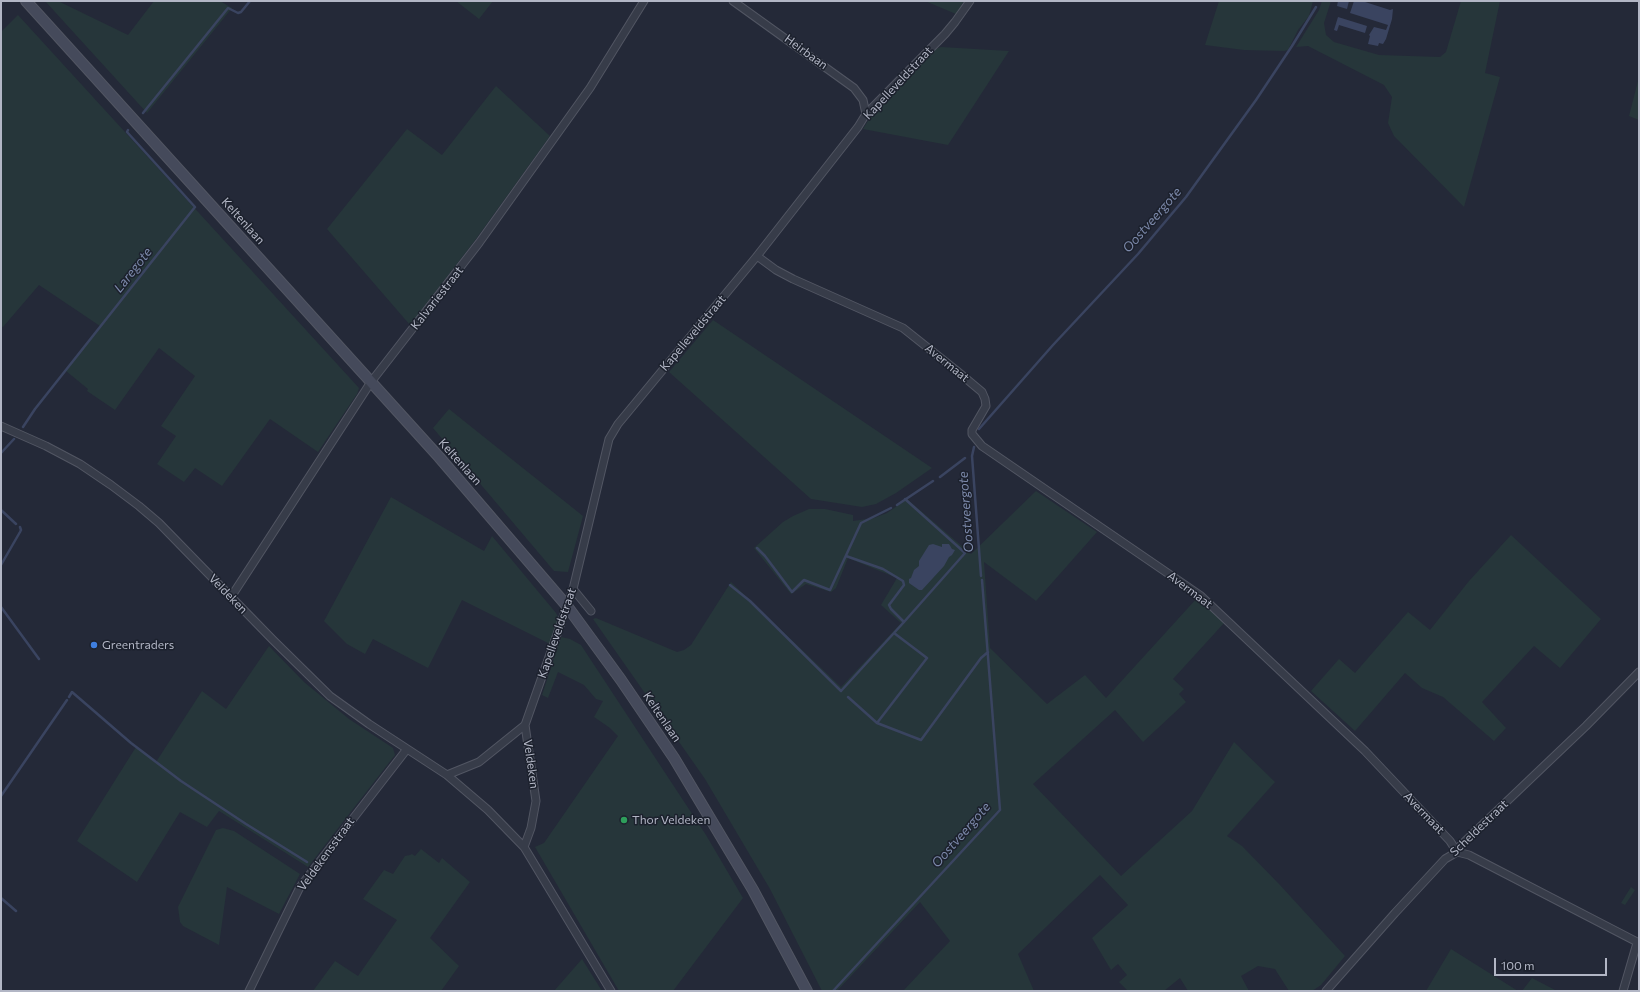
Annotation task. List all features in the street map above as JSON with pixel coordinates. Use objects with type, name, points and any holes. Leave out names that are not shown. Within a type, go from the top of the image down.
[{"type":"main road","name":"Keltenlaan","points":[[26,1],[480,503],[567,606],[621,680],[674,758],[753,890],[807,991]]},
{"type":"street","name":"Kalvariestraat","points":[[231,596],[371,382],[479,243],[590,88],[644,1]]},
{"type":"street","name":"Heirbaan","points":[[734,1],[854,88],[863,100],[866,114]]},
{"type":"street","name":"Kapelleveldstraat","points":[[525,725],[573,589],[605,453],[609,439],[618,424],[758,256],[858,127],[866,114],[945,34],[970,1]]},
{"type":"street","name":"Avermaat","points":[[758,256],[776,270],[787,276],[903,328],[982,392],[986,406],[972,430],[972,434],[982,446],[1201,596],[1365,751],[1450,841],[1457,852]]},
{"type":"street","name":"Veldeken","points":[[1,426],[58,452],[80,464],[111,485],[159,523],[330,696],[369,724],[447,775],[488,810],[524,848],[611,991]]},
{"type":"street","points":[[573,589],[591,610]]},
{"type":"street","name":"Scheldestraat","points":[[1326,991],[1395,913],[1446,859],[1457,852],[1460,846],[1586,726],[1639,672]]},
{"type":"street","name":"Veldeken","points":[[447,775],[479,762],[525,725]]},
{"type":"street","name":"Veldeken","points":[[524,848],[531,828],[536,801],[525,725]]},
{"type":"street","name":"Veldekensstraat","points":[[249,991],[300,887],[407,749]]},
{"type":"street","points":[[1457,852],[1469,855],[1638,943],[1623,991]]},
{"type":"shaded area","points":[[45,1],[58,1],[128,35],[154,1],[220,1],[232,8],[147,113]]},
{"type":"shaded area","points":[[456,1],[493,1],[479,19]]},
{"type":"shaded area","points":[[925,1],[964,1],[956,14]]},
{"type":"shaded area","points":[[1219,1],[1313,1],[1309,16],[1298,30],[1288,50],[1284,51],[1244,50],[1205,45]]},
{"type":"shaded area","points":[[1322,1],[1331,1],[1324,23],[1326,35],[1334,42],[1379,55],[1440,57],[1446,52],[1461,1],[1500,1],[1485,73],[1500,77],[1464,207],[1394,136],[1388,123],[1392,97],[1384,85],[1308,46],[1296,47],[1319,10]]},
{"type":"shaded area","points":[[18,15],[359,388],[357,394],[318,452],[270,419],[222,486],[195,468],[184,482],[157,464],[176,436],[161,426],[195,376],[159,348],[115,410],[87,391],[88,389],[66,371],[100,326],[39,285],[3,327],[1,326],[1,32]]},
{"type":"shaded area","points":[[941,47],[1009,51],[948,145],[863,129],[874,111],[923,59],[932,50]]},
{"type":"shaded area","points":[[1639,77],[1639,120],[1629,116]]},
{"type":"shaded area","points":[[496,86],[550,136],[476,239],[410,325],[327,229],[407,129],[442,155]]},
{"type":"shaded area","points":[[713,320],[932,468],[896,493],[876,504],[862,507],[811,499],[669,372]]},
{"type":"shaded area","points":[[449,409],[583,516],[568,572],[554,571],[433,428]]},
{"type":"shaded area","points":[[1036,491],[1097,532],[1036,601],[984,562],[990,648],[1047,704],[1085,675],[1106,698],[1198,597],[1225,622],[1173,679],[1184,689],[1179,694],[1186,702],[1143,742],[1115,710],[1033,784],[1121,876],[1192,811],[1234,742],[1275,782],[1227,836],[1242,846],[1345,956],[1321,985],[1312,991],[1289,991],[1275,969],[1258,966],[1241,976],[1249,991],[1188,991],[1180,978],[1164,991],[1128,991],[1119,982],[1127,975],[1118,964],[1111,970],[1092,938],[1128,905],[1100,875],[1018,954],[1034,991],[903,991],[950,941],[920,902],[837,991],[822,991],[770,889],[705,779],[593,619],[596,618],[677,652],[684,650],[691,645],[731,582],[841,687],[901,623],[881,605],[897,578],[848,558],[836,588],[831,592],[806,584],[791,594],[754,548],[783,522],[809,509],[825,509],[853,515],[853,521],[874,518],[887,513],[907,499],[971,554]]},
{"type":"shaded area","points":[[391,497],[484,551],[492,536],[556,613],[559,619],[550,644],[462,600],[428,668],[373,639],[365,654],[347,644],[324,621]]},
{"type":"shaded area","points":[[1511,535],[1601,619],[1560,668],[1534,646],[1482,702],[1506,728],[1494,741],[1443,697],[1422,688],[1405,673],[1355,731],[1311,691],[1339,659],[1355,673],[1408,612],[1430,630],[1469,581]]},
{"type":"shaded area","points":[[561,637],[570,639],[581,645],[706,835],[743,898],[673,991],[619,991],[535,847],[544,843],[618,736],[610,728],[594,717],[603,701],[596,699],[584,685],[558,672],[548,698],[542,695]]},
{"type":"shaded area","points":[[269,646],[304,682],[349,719],[393,748],[395,755],[308,867],[219,811],[207,827],[180,812],[137,882],[77,841],[136,747],[156,762],[202,691],[226,709]]},
{"type":"shaded area","points":[[223,828],[234,831],[300,874],[279,914],[227,887],[219,945],[183,926],[180,922],[178,907],[216,830]]},
{"type":"shaded area","points":[[421,849],[439,863],[442,858],[470,882],[430,938],[459,966],[441,991],[313,991],[335,961],[358,976],[397,920],[363,899],[384,870],[393,874],[405,856],[412,854],[415,856]]},
{"type":"shaded area","points":[[1631,887],[1635,890],[1625,905],[1621,903]]},
{"type":"shaded area","points":[[1451,949],[1518,991],[1426,991]]},
{"type":"shaded area","points":[[582,959],[602,991],[554,991]]},
{"type":"shaded area","points":[[1532,978],[1557,991],[1522,991]]},
{"type":"water","points":[[1338,1],[1349,1],[1347,9],[1337,6]]},
{"type":"water","points":[[1354,1],[1362,1],[1390,10],[1393,9],[1392,19],[1383,44],[1379,43],[1378,46],[1368,44],[1369,35],[1374,27],[1386,30],[1388,25],[1350,13]]},
{"type":"water","points":[[1338,17],[1367,26],[1365,33],[1339,25],[1337,31],[1334,30]]},
{"type":"water","points":[[933,544],[942,547],[942,544],[949,544],[952,549],[955,550],[944,566],[922,590],[919,590],[909,583],[909,579],[911,578],[914,570],[919,566],[919,561],[929,545]]},
{"type":"waterway","name":"Laregote","points":[[143,113],[228,8],[238,13],[241,12],[250,1]]},
{"type":"waterway","name":"Oostveergote","points":[[979,429],[1053,345],[1138,254],[1186,197],[1256,100],[1316,7]]},
{"type":"waterway","name":"Laregote","points":[[23,427],[35,409],[195,207],[127,132],[128,130]]},
{"type":"waterway","name":"Laregote","points":[[1,453],[14,439]]},
{"type":"waterway","name":"Oostveergote","points":[[974,447],[972,456],[981,576]]},
{"type":"waterway","points":[[940,477],[965,458]]},
{"type":"waterway","points":[[897,505],[933,481]]},
{"type":"waterway","points":[[846,556],[883,569],[903,581],[904,585],[889,605],[904,622],[965,553],[905,499]]},
{"type":"waterway","points":[[757,548],[765,556],[792,592],[804,580],[830,590],[861,523],[891,508]]},
{"type":"waterway","name":"Laregote","points":[[1,510],[16,524]]},
{"type":"waterway","name":"Laregote","points":[[1,565],[20,532],[20,527]]},
{"type":"waterway","name":"Oostveergote","points":[[833,991],[1000,810],[982,580]]},
{"type":"waterway","points":[[730,585],[750,601],[841,691],[904,622]]},
{"type":"waterway","points":[[1,607],[39,659]]},
{"type":"waterway","points":[[848,697],[877,723],[927,658],[894,633]]},
{"type":"waterway","points":[[877,723],[921,740],[981,658],[988,652]]},
{"type":"waterway","points":[[69,697],[72,692],[131,743],[181,781],[307,862]]},
{"type":"waterway","points":[[1,796],[67,700]]},
{"type":"waterway","points":[[1,898],[16,911]]},
{"type":"place","name":"Greentraders","points":[[94,645]]},
{"type":"place","name":"Thor Veldeken","points":[[624,820]]}]
